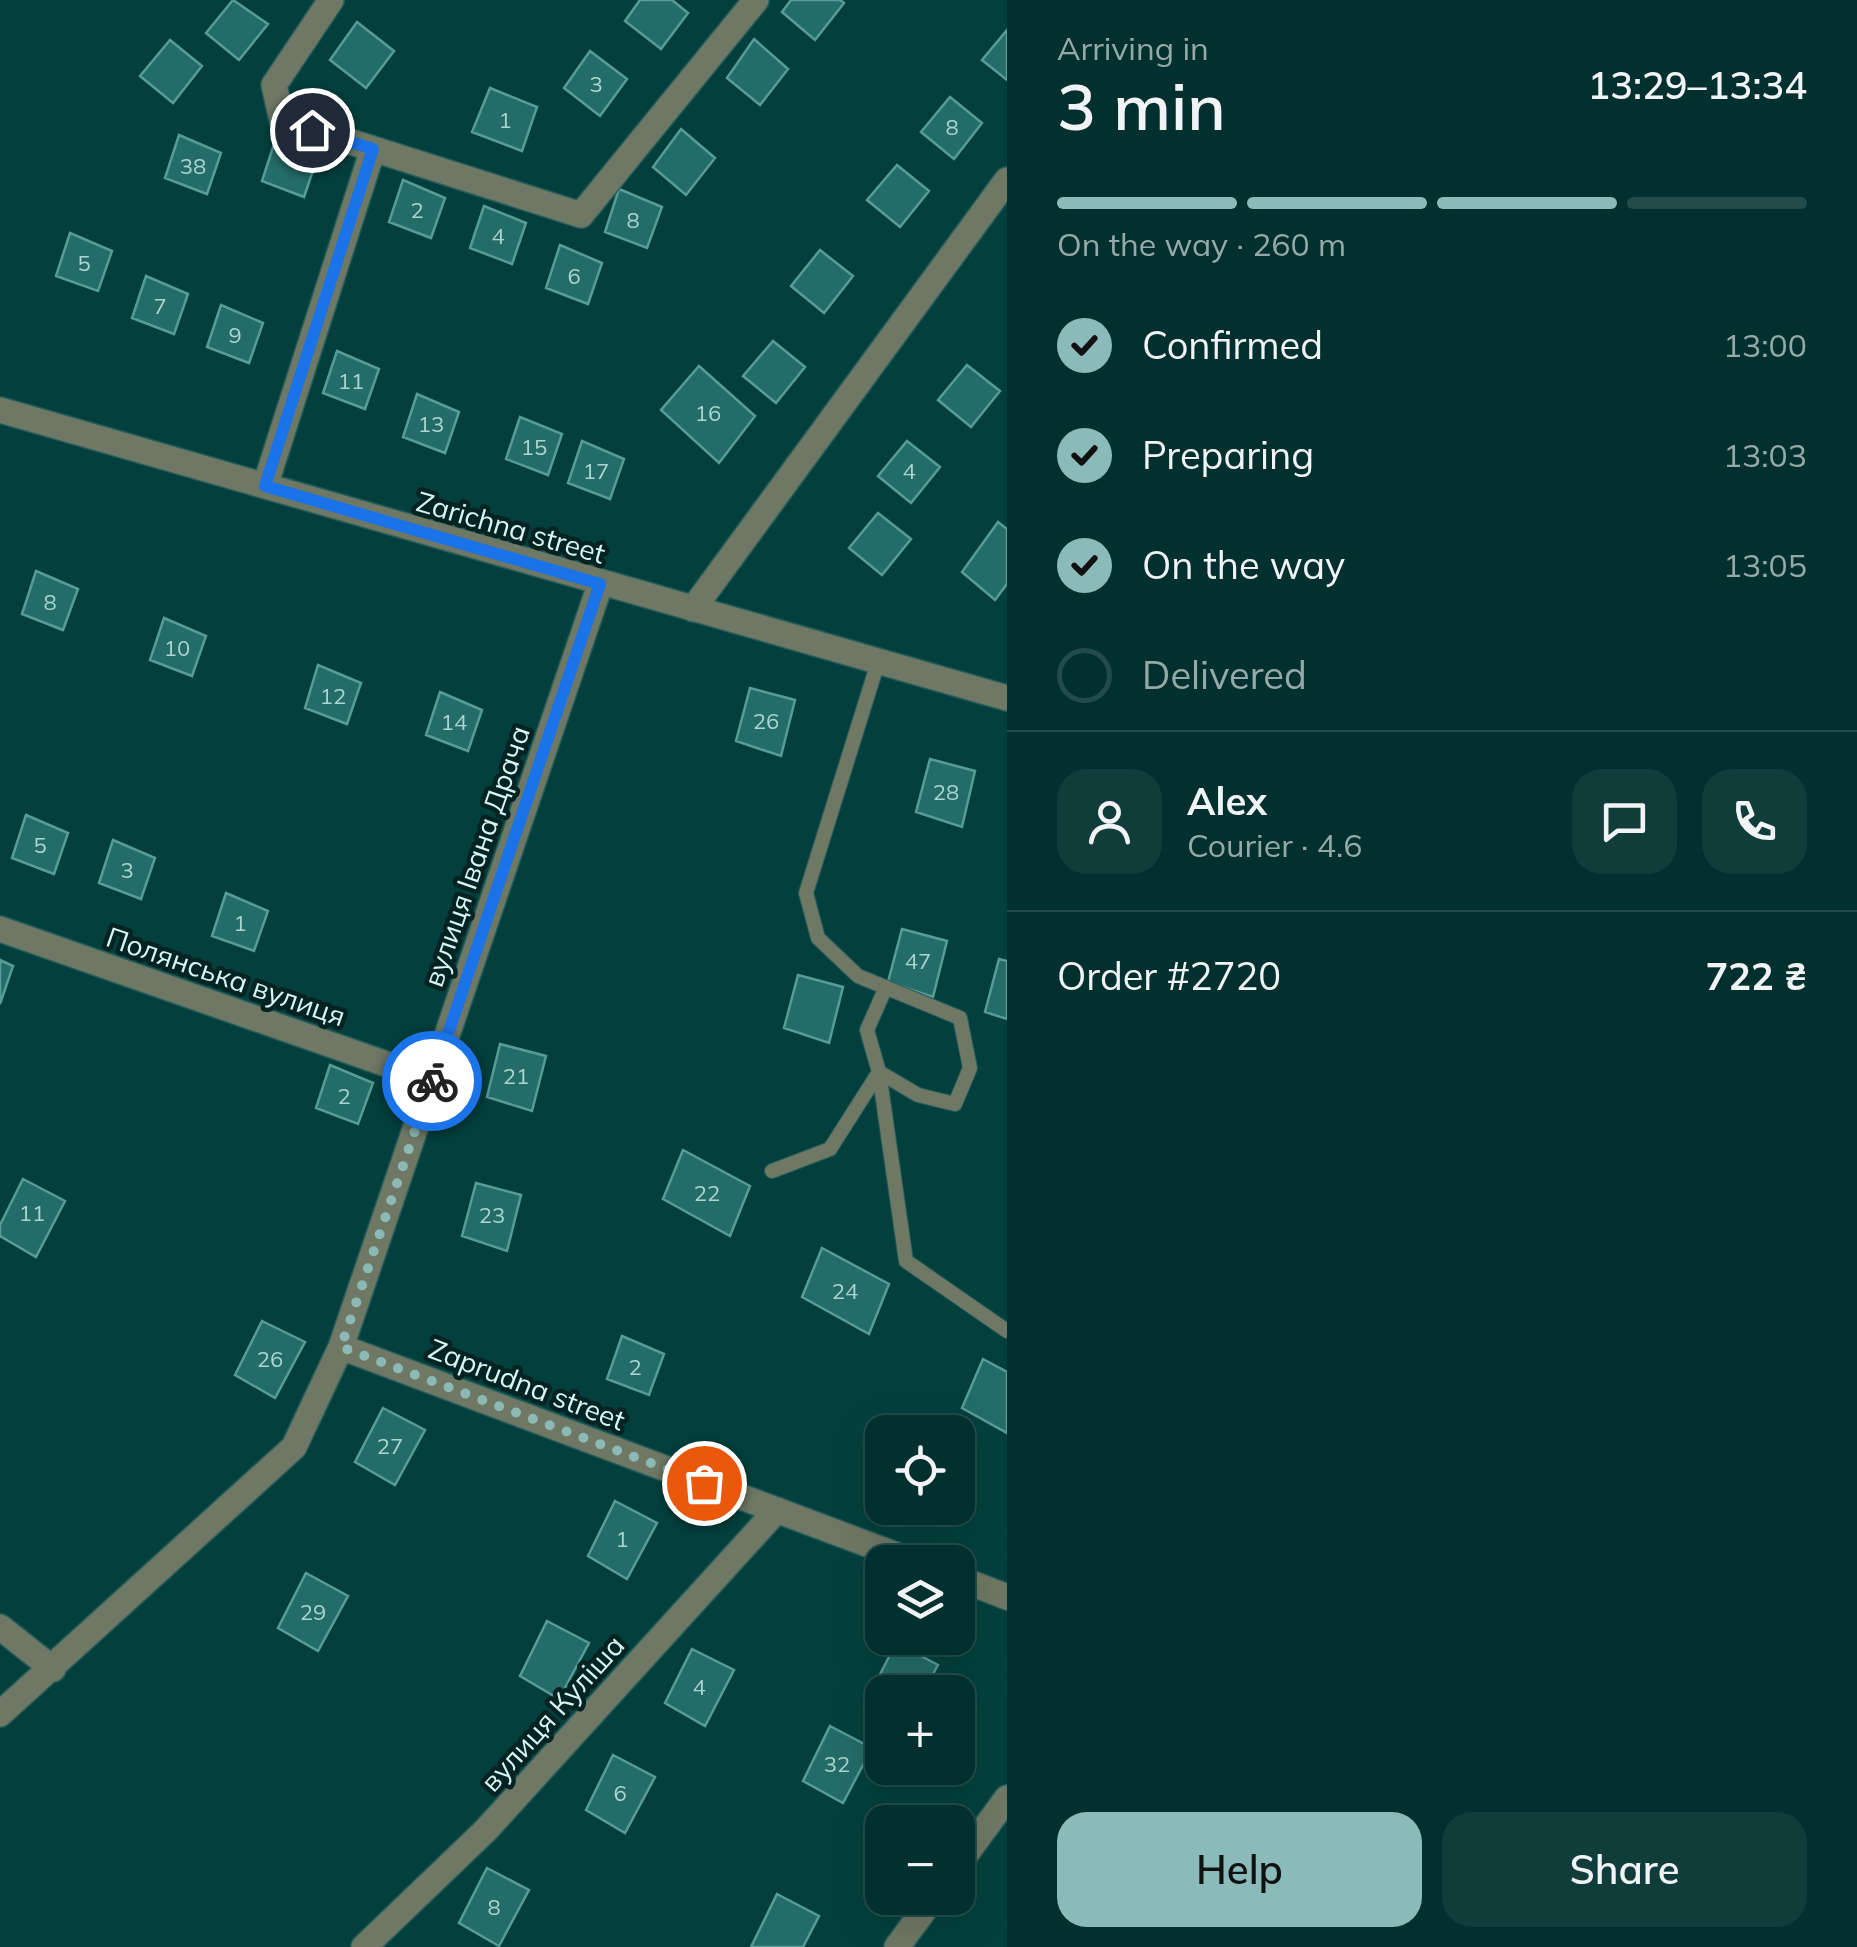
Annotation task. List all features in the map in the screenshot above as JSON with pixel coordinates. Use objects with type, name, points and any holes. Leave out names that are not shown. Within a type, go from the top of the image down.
[{"type":"street","points":[[331,0],[274,85],[282,120],[581,215],[756,0]]},
{"type":"street","points":[[265,486],[373,149]]},
{"type":"street","points":[[693,609],[1007,180]]},
{"type":"street","name":"Zarichna street","points":[[0,410],[1007,698]]},
{"type":"street","name":"вулиця Івана Драча","points":[[0,1714],[294,1447],[341,1347],[600,584]]},
{"type":"street","name":"Полянська вулиця","points":[[0,929],[432,1080]]},
{"type":"street","name":"Zaprudna street","points":[[341,1347],[870,1545]]},
{"type":"street","name":"вулиця Куліша","points":[[364,1947],[486,1830],[776,1510]]},
{"type":"street","points":[[975,1585],[1007,1597]]},
{"type":"street","points":[[0,1626],[53,1669]]},
{"type":"street","points":[[975,1842],[1007,1798]]},
{"type":"street","points":[[896,1947],[920,1915]]},
{"type":"lane","points":[[879,659],[806,893],[818,938],[858,976],[960,1018],[970,1068],[955,1104],[918,1095],[879,1072]]},
{"type":"lane","points":[[886,987],[868,1030],[879,1072],[906,1261],[1007,1331]]},
{"type":"lane","points":[[772,1171],[830,1150],[879,1072]]},
{"type":"building","points":[[233,0],[268,24],[239,60],[206,33]]},
{"type":"building","points":[[640,0],[672,0],[688,13],[661,49],[625,21]]},
{"type":"building","points":[[791,0],[844,3],[815,40],[782,12]]},
{"type":"building","points":[[357,22],[394,51],[366,88],[330,60]]},
{"type":"building","points":[[1007,30],[1007,80],[982,60]]},
{"type":"building","points":[[754,39],[788,69],[760,105],[727,78]]},
{"type":"building","points":[[170,40],[202,66],[173,103],[140,76]]},
{"type":"building","points":[[590,51],[627,79],[600,116],[564,88]]},
{"type":"building","points":[[490,88],[537,107],[522,151],[472,132]]},
{"type":"building","points":[[950,97],[982,123],[954,159],[921,132]]},
{"type":"building","points":[[681,129],[715,158],[686,195],[653,167]]},
{"type":"building","points":[[179,135],[221,153],[207,194],[165,178]]},
{"type":"building","points":[[276,138],[318,156],[304,197],[262,181]]},
{"type":"building","points":[[897,165],[929,191],[900,227],[867,200]]},
{"type":"building","points":[[403,180],[445,198],[431,238],[389,222]]},
{"type":"building","points":[[619,189],[662,207],[647,248],[605,232]]},
{"type":"building","points":[[484,206],[526,223],[512,264],[470,248]]},
{"type":"building","points":[[70,233],[112,251],[98,291],[56,276]]},
{"type":"building","points":[[560,245],[602,263],[588,304],[546,288]]},
{"type":"building","points":[[820,250],[853,276],[824,313],[791,286]]},
{"type":"building","points":[[146,276],[188,294],[174,334],[132,318]]},
{"type":"building","points":[[221,305],[263,323],[249,363],[207,347]]},
{"type":"building","points":[[773,341],[805,367],[776,403],[743,376]]},
{"type":"building","points":[[337,351],[379,369],[365,409],[323,393]]},
{"type":"building","points":[[967,365],[1000,391],[971,427],[938,400]]},
{"type":"building","points":[[699,366],[755,416],[719,463],[661,410]]},
{"type":"building","points":[[417,394],[459,412],[445,453],[403,437]]},
{"type":"building","points":[[520,417],[562,434],[548,475],[506,459]]},
{"type":"building","points":[[582,441],[624,459],[610,499],[568,483]]},
{"type":"building","points":[[907,441],[940,467],[911,503],[878,476]]},
{"type":"building","points":[[878,513],[911,539],[882,575],[849,548]]},
{"type":"building","points":[[998,522],[1007,529],[1007,584],[995,600],[962,572]]},
{"type":"building","points":[[36,571],[78,589],[63,630],[22,614]]},
{"type":"building","points":[[164,618],[206,636],[192,676],[150,660]]},
{"type":"building","points":[[318,665],[361,683],[347,724],[305,708]]},
{"type":"building","points":[[750,688],[795,700],[781,756],[736,741]]},
{"type":"building","points":[[440,692],[482,710],[468,751],[426,735]]},
{"type":"building","points":[[930,759],[975,771],[962,827],[916,812]]},
{"type":"building","points":[[26,815],[68,833],[54,874],[12,858]]},
{"type":"building","points":[[113,840],[155,858],[141,899],[99,883]]},
{"type":"building","points":[[226,893],[268,911],[254,951],[212,936]]},
{"type":"building","points":[[902,929],[947,941],[933,997],[888,982]]},
{"type":"building","points":[[999,959],[1007,961],[1007,1019],[985,1012]]},
{"type":"building","points":[[0,960],[13,966],[0,1004]]},
{"type":"building","points":[[798,975],[843,987],[829,1043],[784,1028]]},
{"type":"building","points":[[500,1044],[546,1056],[532,1111],[487,1097]]},
{"type":"building","points":[[330,1065],[373,1083],[358,1124],[316,1108]]},
{"type":"building","points":[[683,1150],[750,1186],[730,1236],[663,1199]]},
{"type":"building","points":[[23,1179],[65,1201],[36,1257],[0,1236],[0,1225]]},
{"type":"building","points":[[476,1183],[521,1195],[507,1251],[462,1236]]},
{"type":"building","points":[[822,1248],[889,1284],[869,1334],[802,1297]]},
{"type":"building","points":[[262,1321],[305,1342],[275,1398],[235,1375]]},
{"type":"building","points":[[622,1336],[664,1354],[649,1395],[607,1379]]},
{"type":"building","points":[[983,1359],[1007,1372],[1007,1433],[962,1408]]},
{"type":"building","points":[[383,1408],[425,1430],[395,1485],[355,1462]]},
{"type":"building","points":[[615,1501],[657,1523],[627,1579],[588,1556]]},
{"type":"building","points":[[306,1573],[348,1596],[318,1651],[278,1628]]},
{"type":"building","points":[[547,1621],[589,1643],[559,1699],[520,1676]]},
{"type":"building","points":[[692,1649],[734,1670],[705,1726],[665,1703]]},
{"type":"building","points":[[890,1655],[919,1655],[938,1665],[932,1675],[880,1675]]},
{"type":"building","points":[[830,1726],[865,1744],[865,1761],[843,1803],[803,1781]]},
{"type":"building","points":[[613,1755],[655,1777],[625,1833],[586,1810]]},
{"type":"building","points":[[487,1868],[529,1890],[499,1946],[459,1923]]},
{"type":"building","points":[[777,1894],[819,1916],[803,1947],[751,1947]]},
{"type":"way so far","points":[[432,1081],[341,1347],[704,1483]]},
{"type":"route","points":[[312,130],[373,149],[265,486],[600,584],[432,1081]]}]
